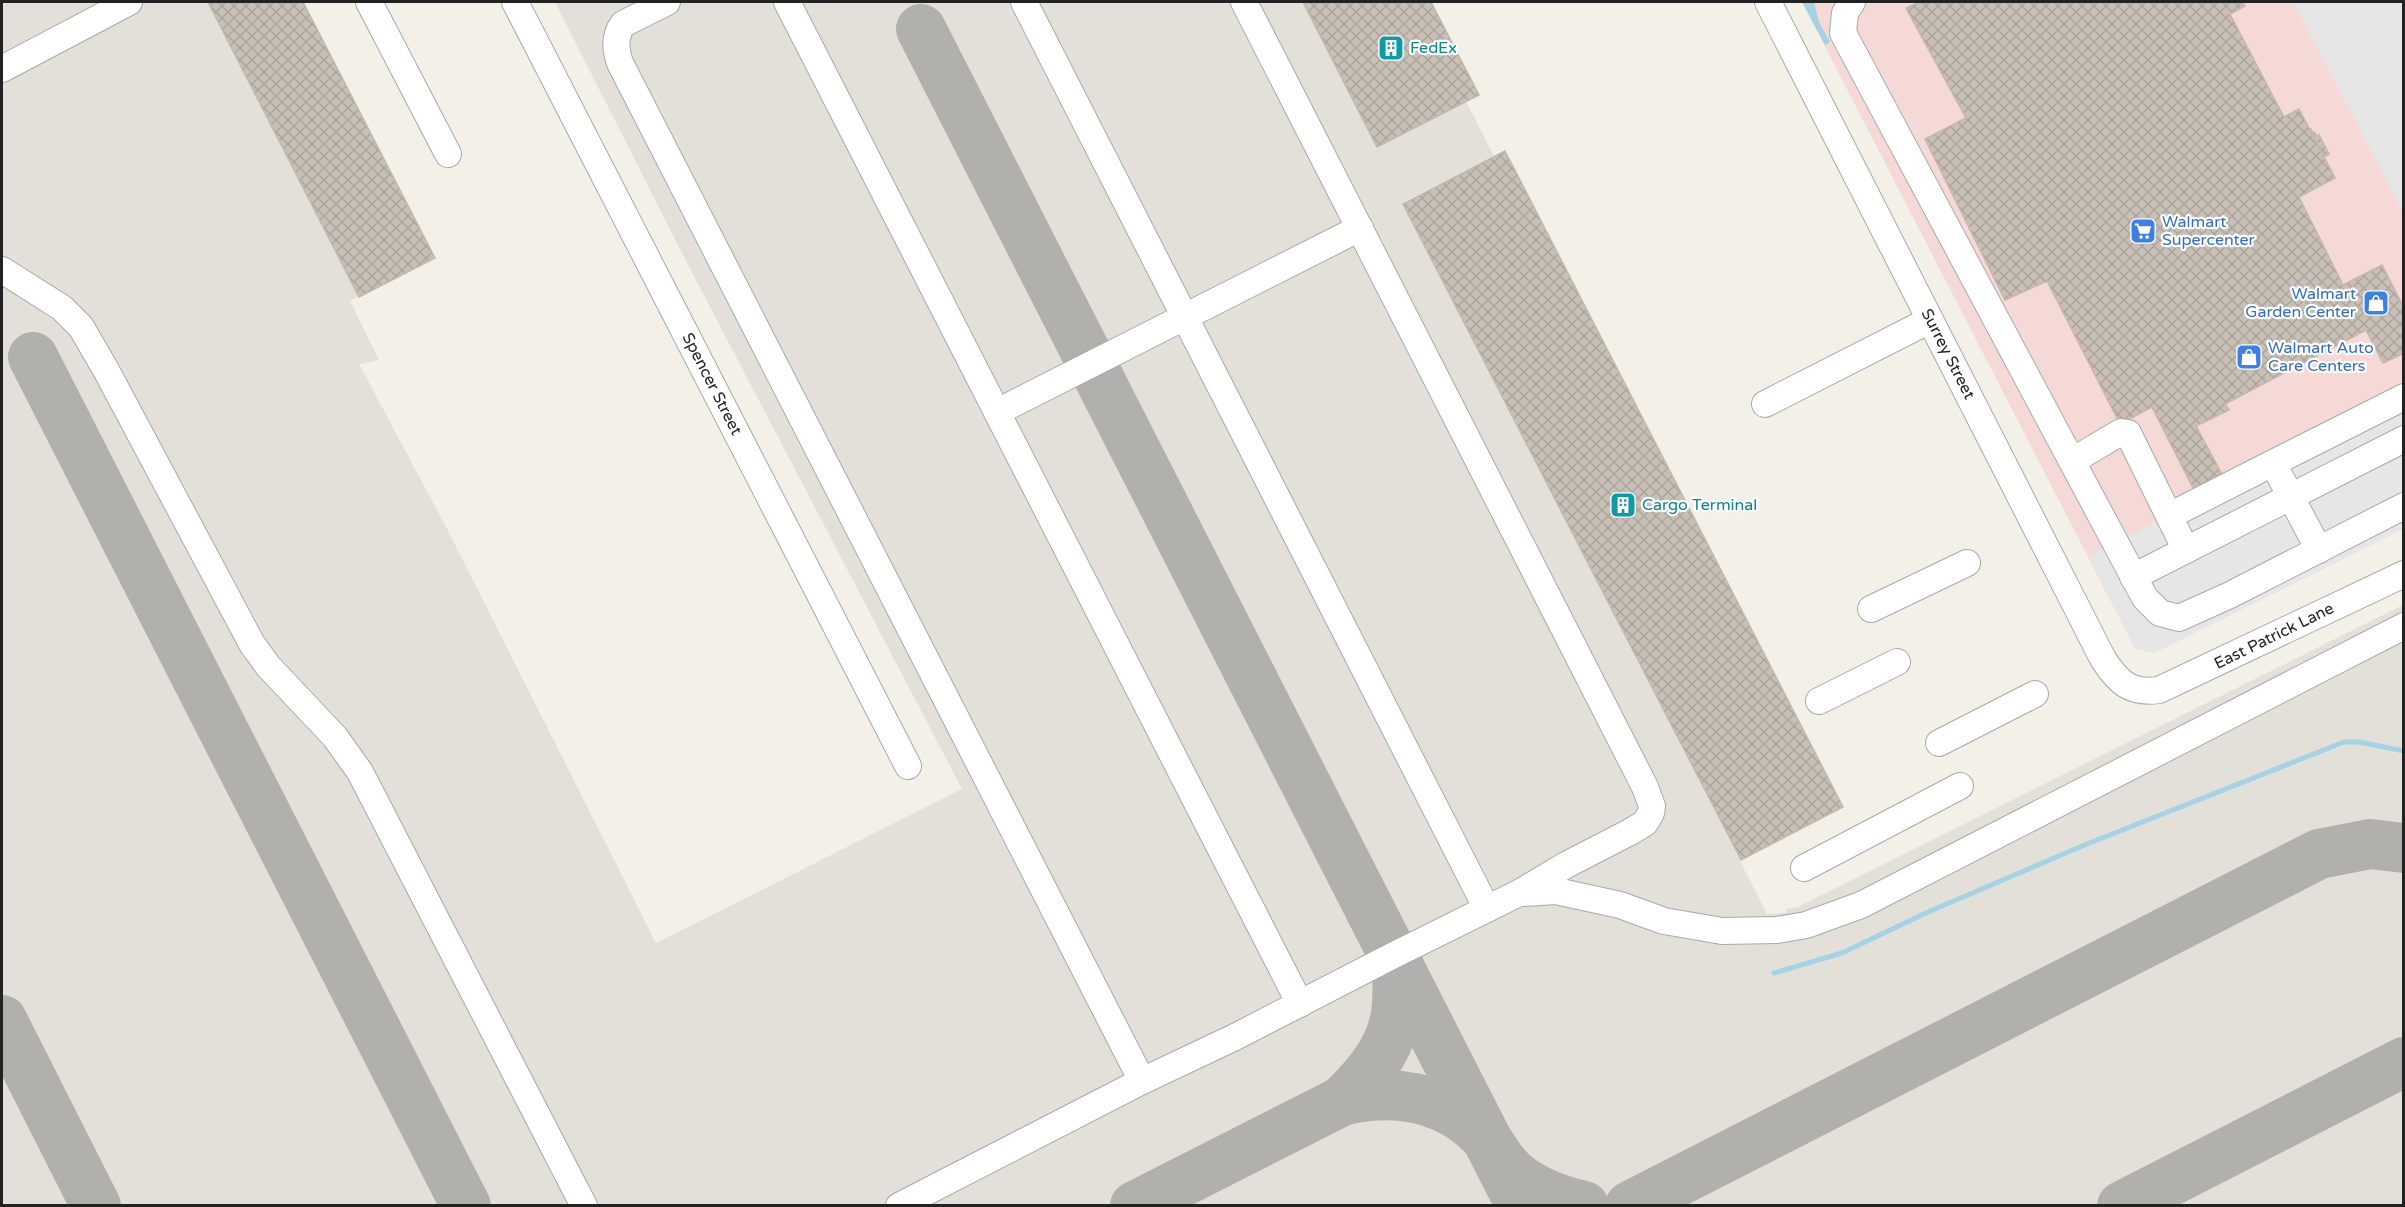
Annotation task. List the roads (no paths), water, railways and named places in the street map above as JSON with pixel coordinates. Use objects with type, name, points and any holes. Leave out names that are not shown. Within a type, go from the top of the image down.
[{"type":"street","points":[[2,69],[129,2]]},
{"type":"street","points":[[369,2],[448,154]]},
{"type":"street","name":"Spencer Street","points":[[515,2],[908,766]]},
{"type":"street","points":[[667,2],[623,24],[615,44],[620,63],[1142,1081]]},
{"type":"street","points":[[788,2],[1300,1004]]},
{"type":"street","points":[[1024,2],[1487,909]]},
{"type":"street","points":[[899,1206],[1142,1081],[1519,893],[1645,823],[1651,813],[1652,806],[1635,765],[1244,2]]},
{"type":"street","name":"Surrey Street","points":[[1768,2],[2103,659],[2115,677],[2130,687],[2144,692]]},
{"type":"street","points":[[1852,2],[1845,14],[1843,33],[2145,598],[2160,613],[2179,618],[2230,595],[2403,506]]},
{"type":"street","points":[[997,412],[1360,228]]},
{"type":"street","points":[[2,270],[62,308],[81,327],[252,644],[268,666],[335,737],[360,772],[584,1206]]},
{"type":"street","points":[[1765,404],[1930,320]]},
{"type":"street","points":[[2169,516],[2403,397]]},
{"type":"street","points":[[2072,461],[2121,432],[2128,432],[2186,550]]},
{"type":"street","points":[[2133,576],[2403,439]]},
{"type":"street","points":[[2273,463],[2319,550]]},
{"type":"street","points":[[1871,609],[1967,563]]},
{"type":"street","name":"East Patrick Lane","points":[[2144,692],[2159,690],[2175,684],[2403,574]]},
{"type":"street","points":[[1519,893],[1556,891],[1620,905],[1664,921],[1722,931],[1777,930],[1806,925],[1861,905],[2403,626]]},
{"type":"street","points":[[1819,701],[1897,662]]},
{"type":"street","points":[[1939,743],[2035,694]]},
{"type":"street","points":[[1804,868],[1960,786]]},
{"type":"water","points":[[1802,2],[1814,2],[1819,22],[1830,42],[1825,45]]},
{"type":"waterway","points":[[1774,973],[1842,953],[1928,912],[2087,844],[2344,742],[2359,742],[2404,751]]},
{"type":"place","name":"FedEx","points":[[1391,48]]},
{"type":"place","name":"Walmart Supercenter","points":[[2143,231]]},
{"type":"place","name":"Walmart Garden Center","points":[[2376,303]]},
{"type":"place","name":"Walmart Auto Care Centers","points":[[2249,357]]},
{"type":"place","name":"Cargo Terminal","points":[[1623,505]]}]
